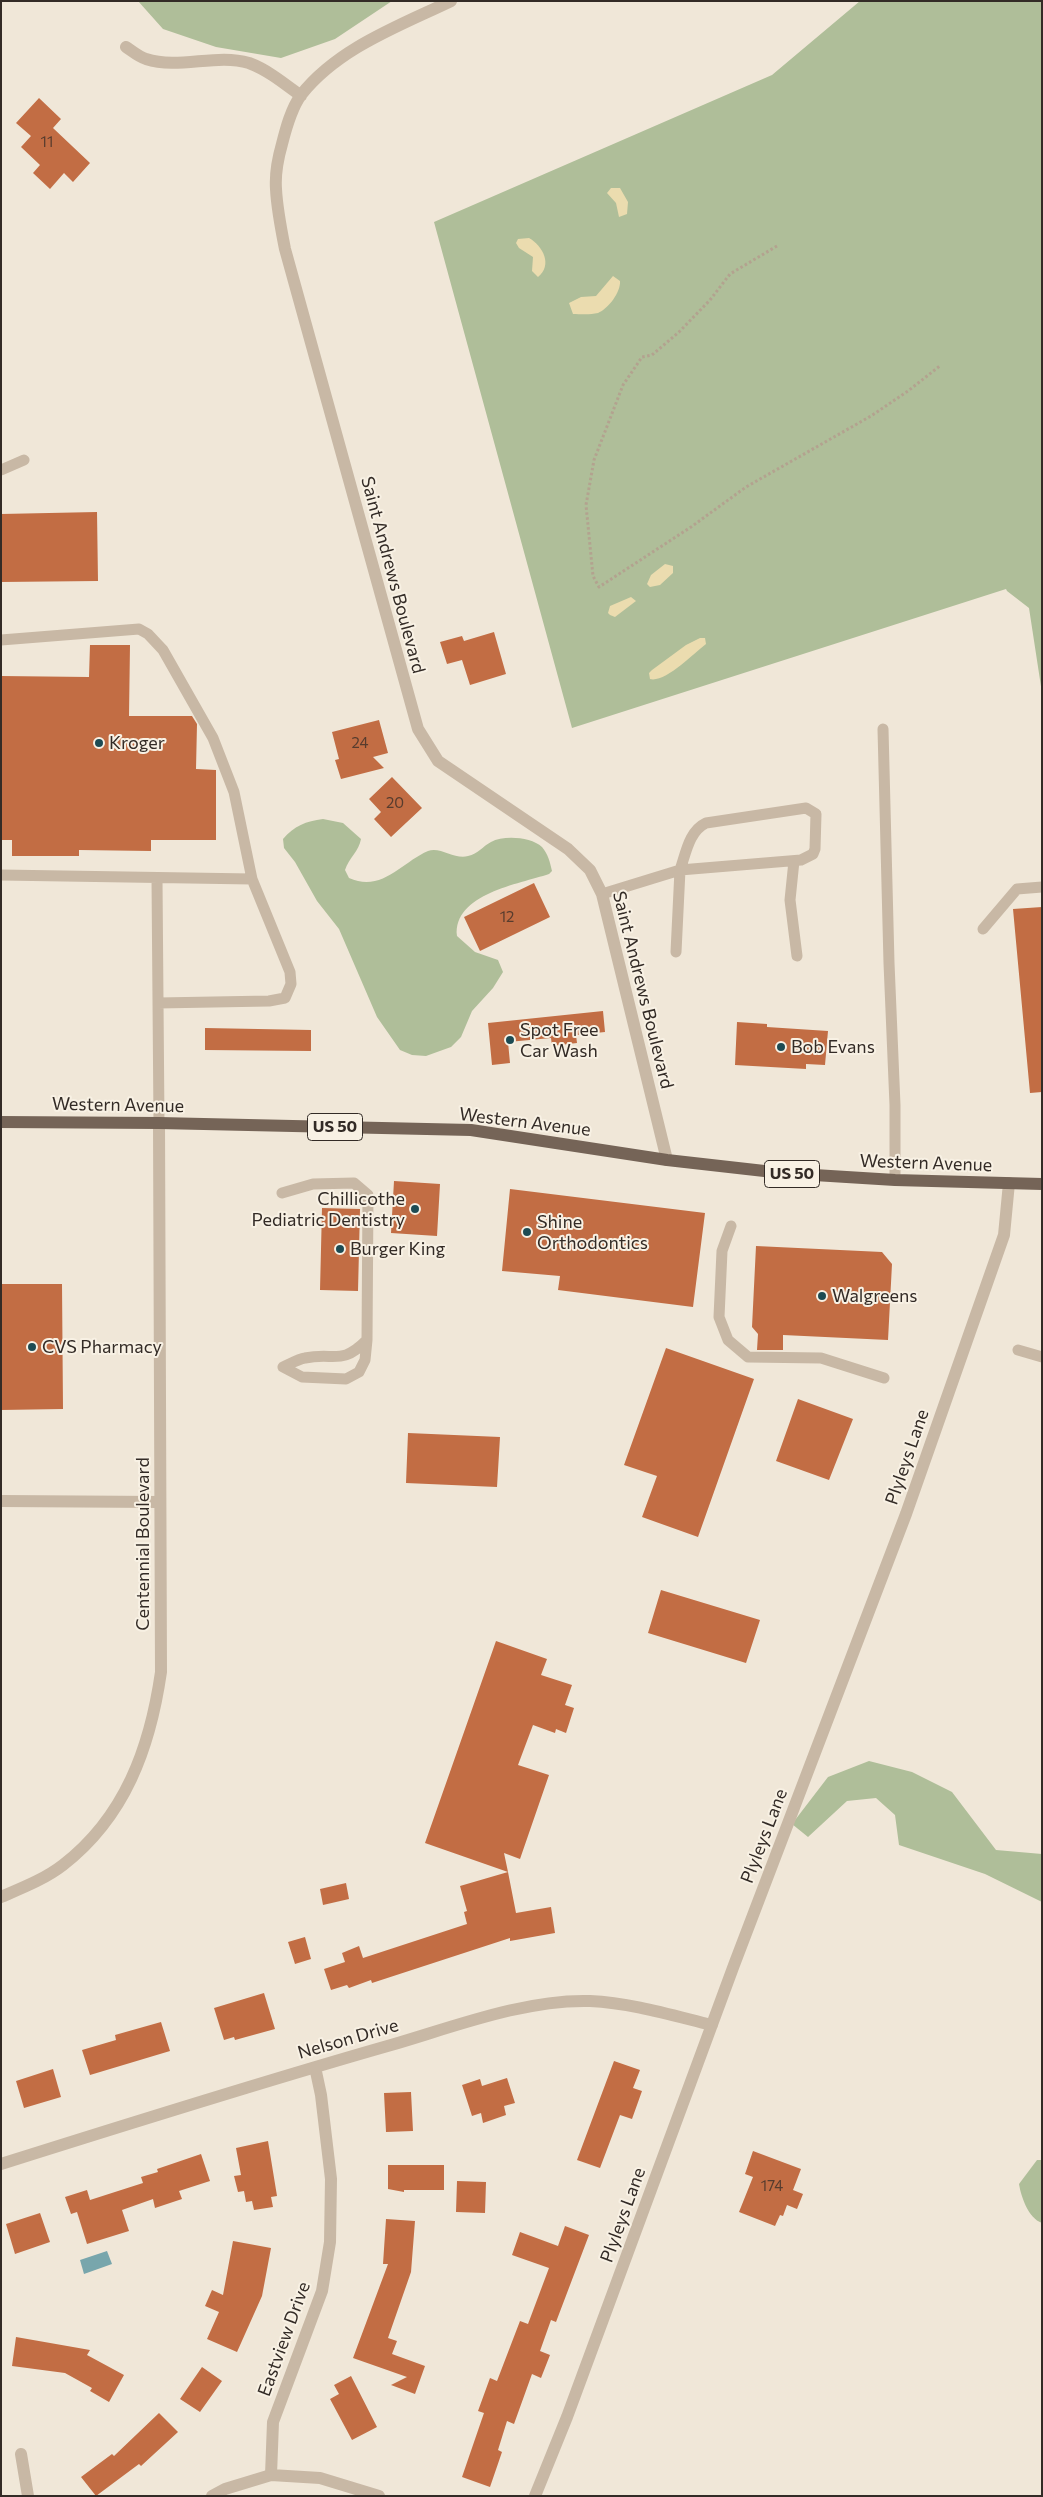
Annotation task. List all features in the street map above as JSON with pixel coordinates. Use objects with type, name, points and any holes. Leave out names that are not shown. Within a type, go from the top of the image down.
[{"type":"main road","name":"Western Avenue","points":[[1,1122],[158,1123],[471,1130],[667,1160],[782,1173],[896,1180],[1042,1184]]},
{"type":"street","name":"Saint Andrews Boulevard","points":[[451,1],[382,34],[350,52],[322,74],[301,96],[287,123],[279,157],[276,187],[279,218],[288,259],[418,728],[438,761],[568,849],[590,870],[602,894],[667,1160]]},
{"type":"street","points":[[126,47],[144,59],[166,63],[226,61],[248,63],[272,74],[301,96]]},
{"type":"street","name":"Centennial Boulevard","points":[[1,1896],[61,1867],[84,1848],[119,1806],[133,1775],[154,1714],[161,1672],[158,1123]]},
{"type":"street","name":"Plyleys Lane","points":[[535,2496],[571,2408],[712,2025],[906,1514],[1004,1235],[1009,1183]]},
{"type":"street","points":[[1,1501],[159,1502]]},
{"type":"street","name":"Nelson Drive","points":[[1,2164],[315,2067],[494,2015],[543,2005],[588,2001],[632,2005],[712,2025]]},
{"type":"street","name":"Eastview Drive","points":[[271,2475],[273,2422],[322,2291],[330,2242],[331,2179],[321,2095],[315,2067]]},
{"type":"street","points":[[21,2454],[28,2496]]},
{"type":"street","points":[[212,2496],[225,2489],[271,2475],[320,2478],[379,2496]]},
{"type":"lane","points":[[1,470],[24,460]]},
{"type":"lane","points":[[1,640],[138,629],[148,634],[163,650],[213,738],[234,792],[252,879],[290,972],[291,984],[284,998],[269,1001],[158,1003]]},
{"type":"lane","points":[[883,729],[889,963],[896,1105],[896,1180]]},
{"type":"lane","points":[[602,894],[680,870],[794,861],[808,857],[813,854],[815,849],[816,814],[806,808],[706,823],[698,827],[693,833],[680,870],[676,952]]},
{"type":"lane","points":[[794,861],[790,900],[797,956]]},
{"type":"lane","points":[[1,875],[156,879],[252,879]]},
{"type":"lane","points":[[156,879],[158,1123]]},
{"type":"lane","points":[[983,928],[1017,889],[1042,887]]},
{"type":"lane","points":[[282,1193],[313,1184],[354,1184],[368,1195],[367,1340],[365,1360],[359,1372],[346,1379],[302,1378],[283,1367],[305,1358],[344,1357],[357,1351],[367,1340]]},
{"type":"lane","points":[[731,1226],[722,1251],[719,1317],[728,1340],[748,1357],[821,1358],[884,1378]]},
{"type":"lane","points":[[1018,1350],[1042,1357]]},
{"type":"path","points":[[777,246],[730,274],[710,300],[680,332],[652,355],[642,357],[623,385],[594,460],[586,505],[593,576],[599,587],[691,527],[746,487],[871,416],[908,391],[941,365]]},
{"type":"green space","points":[[138,1],[392,1],[335,39],[281,58],[216,47],[163,29]]},
{"type":"green space","points":[[860,1],[1042,1],[1042,693],[1029,608],[1006,589],[572,728],[434,222],[772,75]]},
{"type":"green space","points":[[323,819],[343,823],[361,839],[345,870],[349,878],[361,882],[372,882],[382,879],[428,851],[437,850],[463,857],[475,854],[491,842],[503,838],[531,841],[542,847],[546,852],[552,871],[549,874],[490,893],[465,910],[459,922],[457,936],[475,952],[498,960],[503,972],[493,988],[472,1011],[461,1037],[451,1047],[426,1056],[412,1055],[400,1050],[377,1017],[339,929],[317,901],[295,862],[284,848],[283,839],[296,827]]},
{"type":"green space","points":[[869,1761],[912,1772],[952,1792],[996,1850],[1042,1854],[1042,1902],[985,1874],[899,1845],[895,1815],[876,1798],[847,1801],[808,1837],[792,1824],[828,1777]]},
{"type":"green space","points":[[1037,2160],[1042,2160],[1042,2223],[1029,2212],[1023,2200],[1019,2184]]},
{"type":"sand","points":[[611,188],[620,188],[628,202],[627,214],[619,217],[616,203],[607,193]]},
{"type":"sand","points":[[529,238],[534,241],[544,256],[545,267],[538,277],[532,271],[533,257],[519,248],[516,243],[518,239]]},
{"type":"sand","points":[[613,276],[620,281],[620,285],[613,300],[606,308],[595,314],[573,314],[569,303],[581,297],[596,296]]},
{"type":"sand","points":[[665,564],[673,566],[673,573],[660,585],[650,587],[647,584],[651,575]]},
{"type":"sand","points":[[631,597],[636,601],[615,617],[608,613],[610,606]]},
{"type":"sand","points":[[700,638],[705,638],[706,644],[687,661],[663,677],[650,679],[649,673],[652,670],[686,645]]},
{"type":"water","points":[[107,2251],[112,2264],[84,2274],[80,2260]]},
{"type":"building","points":[[39,98],[61,119],[53,128],[90,163],[73,182],[64,173],[50,189],[33,173],[40,165],[21,147],[31,136],[16,123]]},
{"type":"building","points":[[97,512],[98,581],[1,582],[1,514]]},
{"type":"building","points":[[494,632],[506,674],[470,685],[462,660],[447,664],[440,642],[462,636],[464,641]]},
{"type":"building","name":"Kroger","points":[[90,645],[130,645],[129,716],[192,716],[197,724],[196,769],[216,770],[216,840],[151,840],[151,851],[79,850],[79,856],[12,856],[12,840],[1,840],[1,676],[89,677]]},
{"type":"building","points":[[379,720],[388,753],[373,757],[384,768],[341,779],[335,760],[339,759],[332,732]]},
{"type":"building","points":[[392,777],[422,808],[391,837],[374,819],[381,812],[369,799]]},
{"type":"building","points":[[534,883],[550,917],[480,951],[464,917]]},
{"type":"building","points":[[1042,907],[1042,1092],[1030,1093],[1013,909]]},
{"type":"building","name":"Spot Free Car Wash","points":[[603,1011],[605,1032],[576,1035],[577,1043],[552,1046],[551,1038],[508,1042],[510,1063],[492,1065],[488,1023]]},
{"type":"building","name":"Bob Evans","points":[[737,1022],[767,1024],[767,1027],[828,1031],[825,1065],[806,1064],[806,1069],[735,1065]]},
{"type":"building","points":[[205,1028],[311,1030],[311,1051],[205,1050]]},
{"type":"building","name":"Chillicothe Pediatric Dentistry","points":[[394,1181],[440,1184],[437,1236],[391,1233]]},
{"type":"building","points":[[510,1189],[705,1213],[693,1307],[558,1290],[560,1276],[502,1271]]},
{"type":"building","name":"Burger King","points":[[322,1208],[360,1209],[358,1291],[320,1290]]},
{"type":"building","name":"Walgreens","points":[[756,1246],[882,1252],[892,1264],[888,1340],[783,1335],[783,1350],[757,1350],[758,1334],[752,1327]]},
{"type":"building","name":"CVS Pharmacy","points":[[1,1284],[62,1284],[63,1409],[1,1410]]},
{"type":"building","points":[[666,1348],[754,1379],[698,1537],[642,1517],[657,1476],[624,1465]]},
{"type":"building","points":[[798,1399],[853,1419],[829,1480],[776,1461]]},
{"type":"building","points":[[408,1433],[500,1437],[497,1487],[406,1483]]},
{"type":"building","points":[[661,1590],[760,1620],[746,1663],[648,1633]]},
{"type":"building","points":[[496,1641],[547,1659],[541,1675],[572,1685],[565,1705],[574,1708],[566,1733],[556,1729],[555,1733],[533,1725],[518,1765],[549,1775],[520,1859],[504,1853],[508,1872],[425,1843]]},
{"type":"building","points":[[508,1872],[516,1913],[551,1907],[555,1933],[510,1941],[510,1938],[372,1983],[371,1980],[349,1988],[347,1985],[331,1990],[324,1969],[345,1962],[342,1953],[359,1946],[363,1958],[467,1924],[464,1912],[467,1911],[460,1886]]},
{"type":"building","points":[[346,1883],[349,1899],[323,1905],[320,1889]]},
{"type":"building","points":[[305,1937],[311,1959],[295,1964],[288,1942]]},
{"type":"building","points":[[264,1993],[275,2029],[235,2040],[234,2037],[224,2040],[214,2008]]},
{"type":"building","points":[[161,2022],[170,2051],[90,2075],[82,2050],[116,2040],[115,2035]]},
{"type":"building","points":[[614,2061],[640,2070],[633,2088],[642,2091],[632,2119],[620,2115],[600,2168],[577,2160]]},
{"type":"building","points":[[53,2069],[61,2097],[24,2108],[16,2081]]},
{"type":"building","points":[[507,2078],[515,2103],[504,2106],[506,2115],[483,2123],[481,2113],[472,2116],[462,2085],[480,2079],[482,2086]]},
{"type":"building","points":[[411,2092],[413,2131],[386,2132],[384,2093]]},
{"type":"building","points":[[268,2141],[277,2196],[271,2197],[273,2207],[254,2210],[252,2201],[246,2202],[244,2191],[238,2192],[234,2176],[241,2175],[236,2148]]},
{"type":"building","points":[[753,2151],[801,2169],[793,2190],[803,2194],[797,2209],[787,2205],[783,2216],[780,2215],[775,2226],[739,2212],[753,2177],[745,2174]]},
{"type":"building","points":[[201,2154],[210,2181],[179,2191],[182,2199],[155,2208],[153,2199],[122,2210],[129,2231],[87,2244],[77,2212],[71,2214],[65,2197],[87,2190],[90,2200],[143,2183],[141,2177],[158,2172],[157,2169]]},
{"type":"building","points":[[388,2165],[444,2165],[444,2190],[404,2190],[404,2192],[388,2189]]},
{"type":"building","points":[[457,2181],[486,2182],[485,2213],[456,2212]]},
{"type":"building","points":[[40,2213],[50,2242],[15,2254],[6,2224]]},
{"type":"building","points":[[386,2219],[415,2221],[411,2272],[388,2338],[397,2341],[392,2354],[425,2366],[415,2394],[391,2385],[407,2377],[353,2358],[388,2264],[383,2264]]},
{"type":"building","points":[[565,2226],[589,2235],[556,2322],[551,2320],[540,2351],[550,2355],[541,2378],[532,2374],[514,2424],[507,2421],[498,2450],[502,2452],[490,2487],[462,2477],[484,2413],[478,2411],[490,2378],[497,2381],[520,2321],[528,2324],[549,2268],[512,2255],[520,2232],[558,2246]]},
{"type":"building","points":[[233,2241],[271,2248],[262,2296],[237,2352],[207,2339],[219,2312],[205,2306],[212,2290],[223,2295]]},
{"type":"building","points":[[16,2337],[90,2350],[87,2355],[124,2375],[109,2402],[90,2391],[92,2388],[65,2373],[12,2366]]},
{"type":"building","points":[[202,2367],[222,2381],[200,2412],[180,2399]]},
{"type":"building","points":[[351,2376],[377,2427],[352,2440],[330,2399],[339,2394],[334,2385]]},
{"type":"building","points":[[159,2413],[178,2432],[141,2466],[139,2464],[96,2496],[81,2477],[112,2454],[114,2456]]},
{"type":"place","name":"Kroger","points":[[99,743]]},
{"type":"place","name":"Spot Free Car Wash","points":[[510,1040]]},
{"type":"place","name":"Bob Evans","points":[[781,1047]]},
{"type":"place","name":"Chillicothe Pediatric Dentistry","points":[[415,1209]]},
{"type":"place","name":"Shine Orthodontics","points":[[527,1232]]},
{"type":"place","name":"Burger King","points":[[340,1249]]},
{"type":"place","name":"Walgreens","points":[[822,1296]]},
{"type":"place","name":"CVS Pharmacy","points":[[32,1347]]}]
